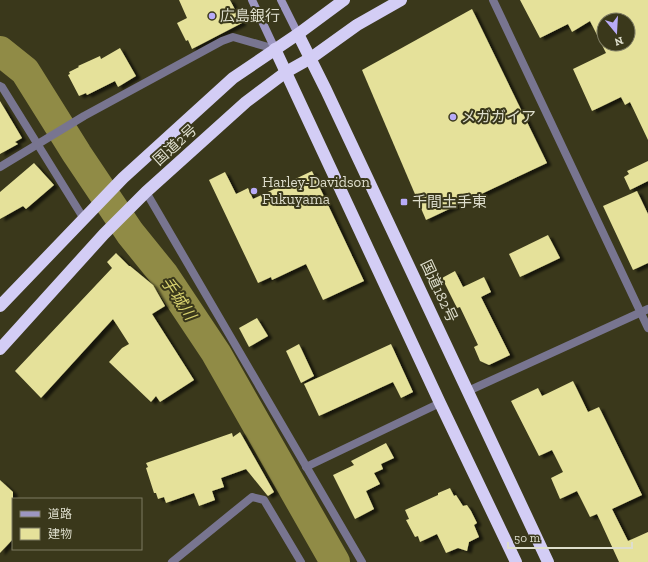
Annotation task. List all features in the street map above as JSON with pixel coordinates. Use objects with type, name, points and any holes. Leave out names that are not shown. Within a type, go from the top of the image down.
[{"type":"highway","name":"国道2号","points":[[0,306],[123,178],[233,78],[298,34],[344,0]]},
{"type":"highway","name":"国道2号","points":[[0,349],[104,234],[142,196],[246,102],[286,72],[311,58],[357,25],[401,0]]},
{"type":"highway","name":"国道182号","points":[[298,34],[311,58],[548,562]]},
{"type":"highway","points":[[275,49],[516,562]]},
{"type":"main road","points":[[252,0],[275,49]]},
{"type":"main road","points":[[281,0],[298,34]]},
{"type":"street","points":[[493,0],[644,310],[648,328]]},
{"type":"street","points":[[0,167],[80,119],[222,41],[233,37],[275,49]]},
{"type":"street","points":[[0,86],[40,142],[87,216]]},
{"type":"street","points":[[142,196],[362,562]]},
{"type":"street","points":[[468,391],[644,310]]},
{"type":"street","points":[[306,467],[440,403]]},
{"type":"street","points":[[172,562],[252,497],[264,500],[301,562]]},
{"type":"building","name":"広島銀行","points":[[179,0],[230,0],[242,23],[192,49],[177,23],[187,18]]},
{"type":"building","points":[[520,0],[648,0],[648,140],[630,102],[625,105],[621,97],[592,111],[573,69],[606,52],[636,52],[636,12],[596,12],[596,33],[590,21],[572,32],[568,24],[540,38]]},
{"type":"building","name":"メガガイア","points":[[472,9],[547,163],[426,220],[362,70]]},
{"type":"building","points":[[120,48],[136,76],[118,87],[115,81],[87,95],[86,93],[79,96],[68,75],[70,74],[69,72],[79,67],[78,66],[100,56],[101,59]]},
{"type":"building","points":[[0,101],[22,138],[15,142],[18,144],[0,154]]},
{"type":"building","points":[[648,161],[648,181],[630,190],[624,177],[629,174],[627,171]]},
{"type":"building","points":[[34,163],[54,185],[26,209],[23,206],[0,219],[0,192]]},
{"type":"building","points":[[312,171],[364,281],[323,300],[306,264],[272,280],[271,277],[258,283],[209,180],[225,172],[236,194],[248,188],[253,199]]},
{"type":"building","points":[[637,191],[648,214],[648,263],[633,270],[603,206]]},
{"type":"building","points":[[548,235],[560,258],[520,277],[509,254]]},
{"type":"building","points":[[116,253],[129,266],[153,285],[165,306],[152,314],[194,380],[160,402],[156,396],[151,402],[109,362],[122,348],[129,344],[113,319],[41,398],[15,371],[112,268],[107,262]]},
{"type":"building","points":[[455,271],[463,287],[484,277],[491,292],[481,297],[510,355],[489,365],[480,361],[474,347],[478,345],[460,307],[457,308],[442,278]]},
{"type":"building","points":[[257,318],[268,336],[249,347],[239,328]]},
{"type":"building","points":[[299,344],[314,376],[301,383],[286,351]]},
{"type":"building","points":[[391,344],[413,392],[401,398],[393,382],[319,416],[304,384]]},
{"type":"building","points":[[573,381],[588,412],[599,407],[642,495],[612,509],[628,541],[648,532],[648,562],[619,562],[597,514],[590,517],[577,491],[560,499],[551,478],[563,472],[552,450],[539,456],[511,401],[538,388],[542,396]]},
{"type":"building","points":[[240,432],[274,492],[268,496],[246,469],[221,478],[224,487],[212,491],[215,500],[199,506],[194,493],[166,503],[164,497],[158,499],[156,493],[154,493],[146,468],[148,467],[146,463],[232,433],[233,437]]},
{"type":"building","points":[[386,443],[394,458],[381,464],[383,469],[374,473],[380,484],[366,491],[374,509],[355,519],[333,475],[354,465],[351,461]]},
{"type":"building","points":[[0,480],[13,492],[13,498],[12,540],[0,553]]},
{"type":"building","points":[[450,488],[454,496],[456,495],[463,506],[467,505],[477,523],[474,525],[479,537],[469,542],[467,551],[458,548],[446,553],[437,534],[420,542],[418,536],[415,537],[406,520],[409,519],[405,510]]},
{"type":"waterway","name":"手城川","points":[[0,51],[25,71],[77,154],[130,233],[164,275],[216,353],[335,562]]},
{"type":"place","name":"広島銀行","points":[[212,16]]},
{"type":"place","name":"メガガイア","points":[[453,117]]},
{"type":"place","name":"Harley-Davidson Fukuyama","points":[[254,191]]},
{"type":"place","name":"千間土手東","points":[[404,202]]}]
